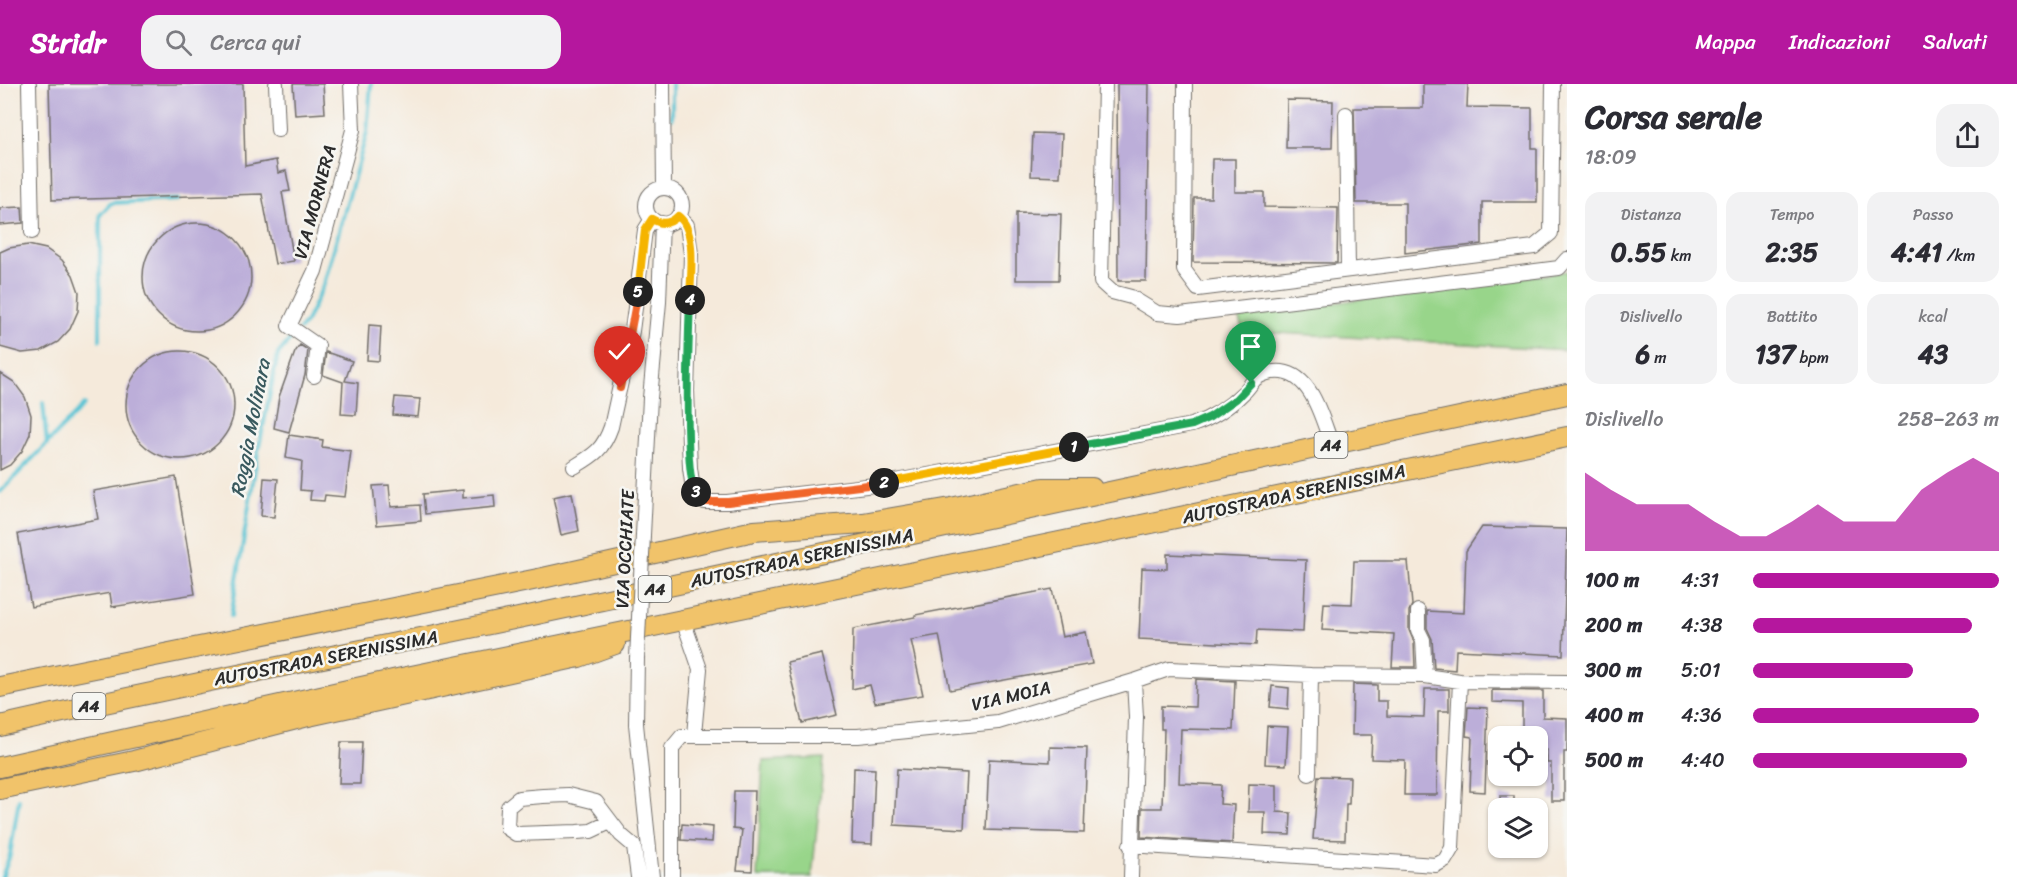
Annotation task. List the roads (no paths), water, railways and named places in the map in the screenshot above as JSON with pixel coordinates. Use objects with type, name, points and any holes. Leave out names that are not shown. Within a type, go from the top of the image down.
[{"type":"highway","name":"AUTOSTRADA SERENISSIMA","points":[[0,726],[1131,489],[1567,394]]},
{"type":"highway","name":"AUTOSTRADA SERENISSIMA","points":[[0,767],[402,678],[1567,437]]},
{"type":"highway","points":[[0,687],[538,579],[754,531],[863,523],[951,508],[1042,488],[1131,489]]},
{"type":"highway","points":[[0,789],[134,761],[304,717],[579,657],[683,620]]},
{"type":"street","points":[[29,84],[32,232]]},
{"type":"street","points":[[276,84],[278,130]]},
{"type":"street","name":"VIA MORNERA","points":[[314,376],[318,346],[292,328],[315,271],[353,130],[351,84]]},
{"type":"street","points":[[663,84],[664,188]]},
{"type":"street","points":[[1105,84],[1101,282],[1112,292],[1131,297],[1157,313],[1180,315],[1559,268],[1567,259]]},
{"type":"street","points":[[1185,84],[1184,270],[1198,289],[1534,247],[1551,233],[1553,84]]},
{"type":"street","points":[[1346,114],[1348,270]]},
{"type":"street","points":[[574,468],[597,453],[606,441],[632,331],[645,230],[657,221],[671,222],[678,216],[681,212],[681,200],[675,191],[658,189],[649,196],[646,208],[657,221]]},
{"type":"street","points":[[678,216],[687,225],[691,254],[687,391],[690,468],[693,489],[705,502],[728,502],[875,485],[1192,425],[1210,417],[1236,399],[1257,378],[1276,371],[1296,376],[1306,386],[1332,445]]},
{"type":"street","name":"VIA OCCHIATE","points":[[652,877],[636,724],[637,658],[650,398],[659,302],[657,221]]},
{"type":"street","points":[[1418,611],[1418,630],[1424,640],[1425,676]]},
{"type":"street","points":[[672,877],[672,748],[682,736],[694,735],[700,669],[683,620]]},
{"type":"street","name":"VIA MOIA","points":[[694,735],[715,737],[858,736],[998,722],[1169,669],[1311,675],[1425,676],[1460,681],[1567,682]]},
{"type":"street","points":[[1309,774],[1311,675]]},
{"type":"street","points":[[1131,877],[1130,845],[1136,717],[1134,681]]},
{"type":"street","points":[[1130,845],[1436,865],[1445,860],[1452,848],[1460,681]]},
{"type":"street","points":[[0,716],[102,703]]},
{"type":"street","points":[[610,822],[591,831],[577,832],[516,834],[507,828],[508,807],[519,798],[568,795],[596,802],[610,822],[633,846],[638,877]]},
{"type":"waterway","name":"Roggia Molinara","points":[[300,329],[306,322],[324,284],[367,132],[371,84]]},
{"type":"waterway","points":[[672,84],[672,119]]},
{"type":"waterway","points":[[100,340],[100,215],[111,203],[178,200]]},
{"type":"waterway","name":"Roggia Molinara","points":[[231,616],[258,451],[278,354],[295,334]]},
{"type":"waterway","points":[[43,403],[47,444]]},
{"type":"waterway","points":[[0,492],[84,405]]},
{"type":"waterway","name":"Roggia Molinara","points":[[2,877],[10,855],[19,799]]}]
